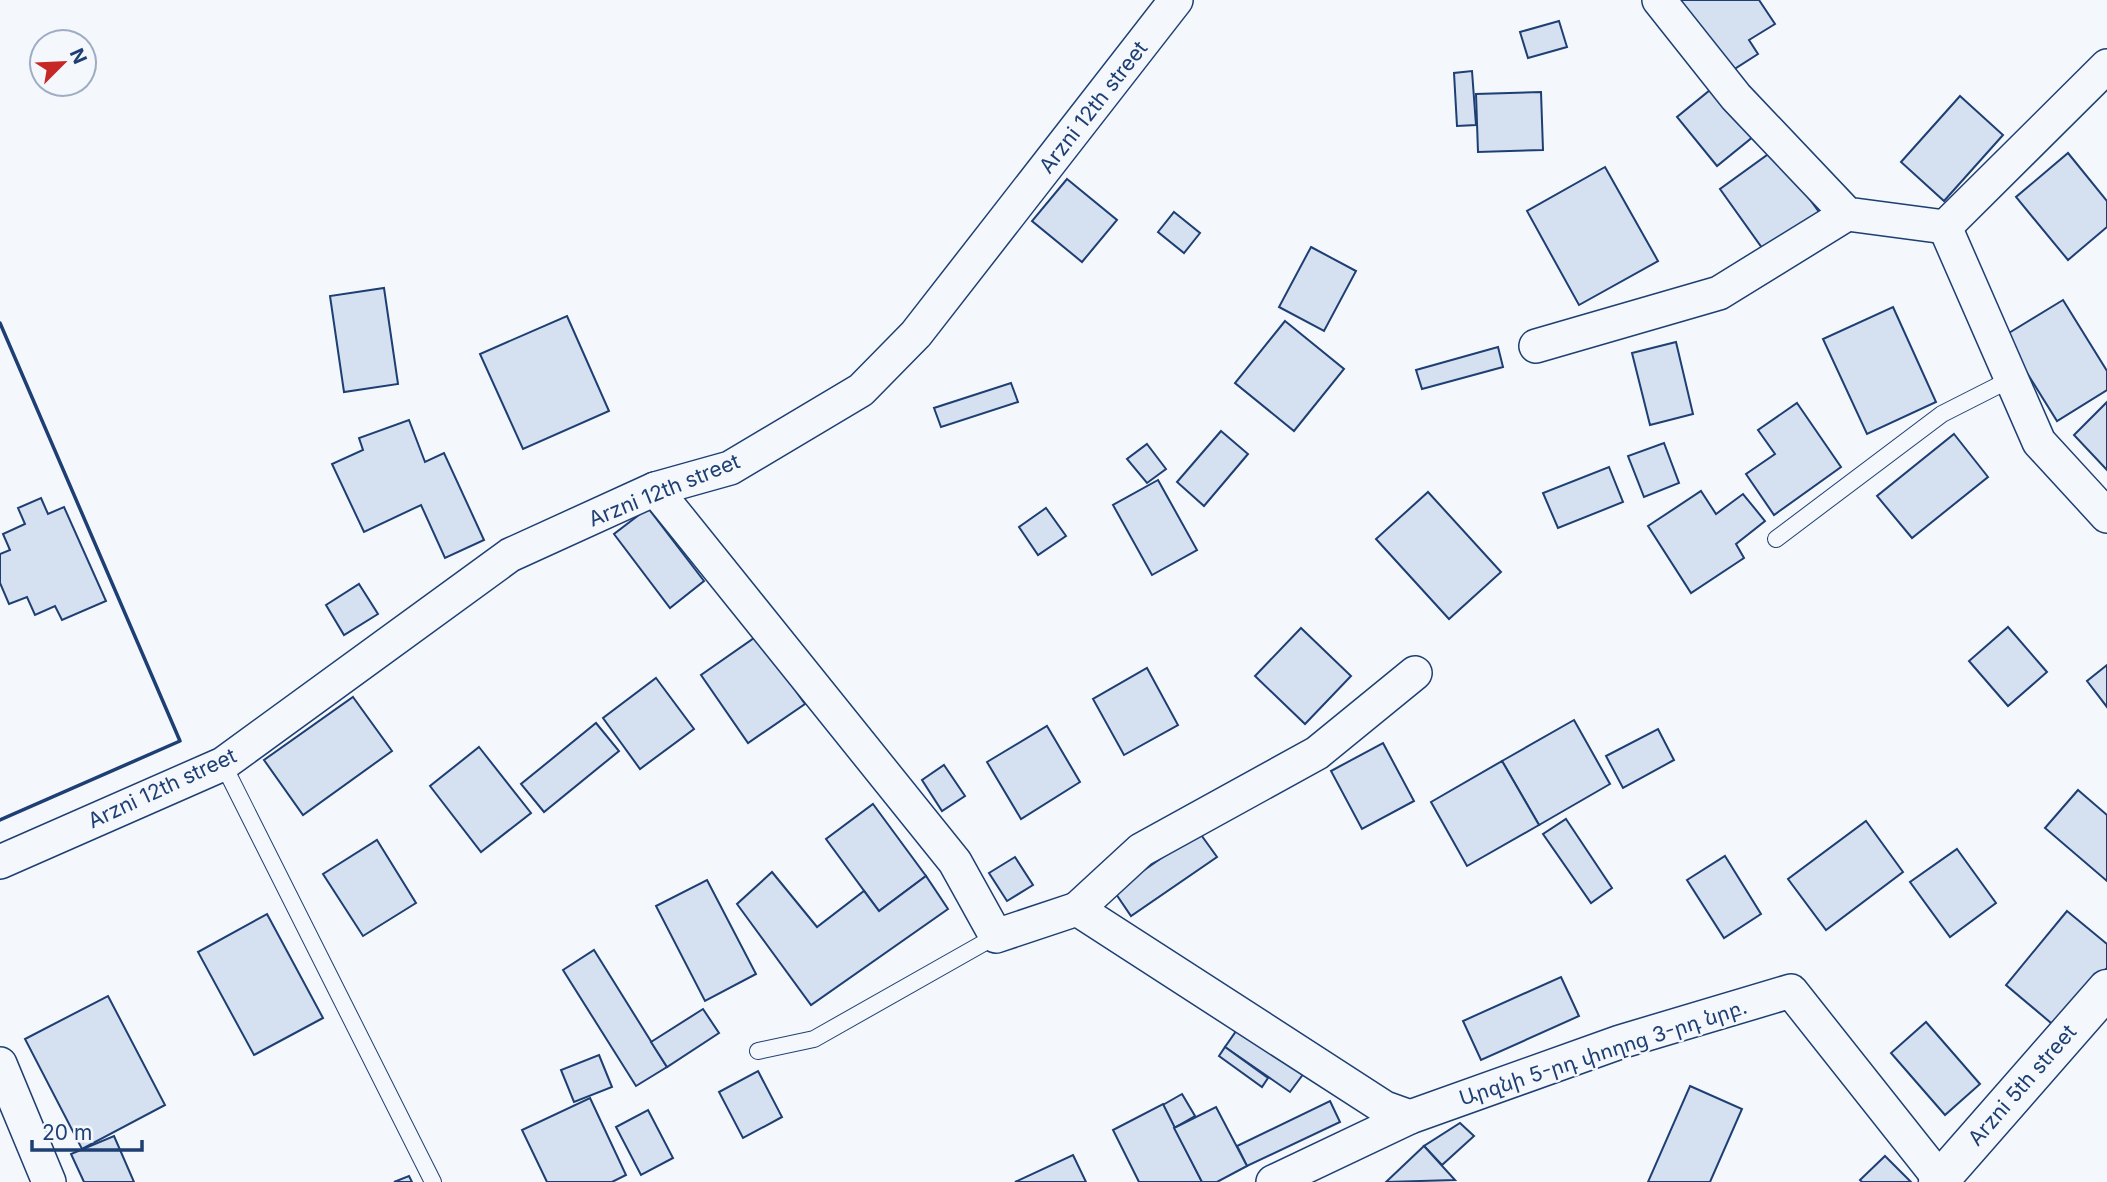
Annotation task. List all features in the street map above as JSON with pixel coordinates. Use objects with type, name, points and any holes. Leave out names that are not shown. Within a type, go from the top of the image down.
[{"type":"street","name":"Arzni 12th street","points":[[0,862],[223,764],[510,555],[655,489],[730,468],[861,390],[916,334],[1176,0]]},
{"type":"street","points":[[1659,0],[1736,97],[1847,214],[1945,227]]},
{"type":"street","points":[[1945,227],[2107,66]]},
{"type":"street","points":[[1536,346],[1719,293],[1847,214]]},
{"type":"street","points":[[1945,227],[2039,442],[2107,516]]},
{"type":"street","points":[[655,489],[955,862],[996,936],[1077,909],[1141,850],[1317,753],[1415,673]]},
{"type":"street","points":[[1077,909],[1385,1108],[1410,1117]]},
{"type":"street","name":"Arzni 5th street","points":[[1939,1181],[2107,989]]},
{"type":"street","name":"Արզնի 5-րդ փողոց 3-րդ նրբ․","points":[[1273,1182],[1410,1117],[1619,1042],[1791,991],[1939,1181]]},
{"type":"street","points":[[0,1063],[49,1182]]},
{"type":"lane","points":[[1776,539],[1942,414],[2011,379]]},
{"type":"lane","points":[[223,764],[433,1182]]},
{"type":"lane","points":[[758,1051],[814,1039],[996,936]]},
{"type":"building","points":[[1677,0],[1759,0],[1775,24],[1749,40],[1758,54],[1725,75]]},
{"type":"building","points":[[1559,21],[1567,47],[1528,58],[1520,32]]},
{"type":"building","points":[[1472,71],[1476,125],[1457,126],[1454,73]]},
{"type":"building","points":[[1715,86],[1754,136],[1717,166],[1677,117]]},
{"type":"building","points":[[1541,92],[1543,150],[1478,152],[1476,94]]},
{"type":"building","points":[[1960,96],[2003,135],[1944,201],[1901,162]]},
{"type":"building","points":[[1774,150],[1819,212],[1765,252],[1720,189]]},
{"type":"building","points":[[2068,153],[2107,201],[2107,227],[2068,260],[2016,197]]},
{"type":"building","points":[[1605,167],[1658,261],[1579,305],[1527,211]]},
{"type":"building","points":[[1067,179],[1117,220],[1082,262],[1032,221]]},
{"type":"building","points":[[1174,212],[1200,233],[1184,253],[1158,232]]},
{"type":"building","points":[[1311,247],[1356,271],[1324,331],[1279,307]]},
{"type":"building","points":[[384,288],[398,384],[344,392],[330,296]]},
{"type":"building","points":[[2063,300],[2107,371],[2107,390],[2057,421],[2004,336]]},
{"type":"building","points":[[1893,307],[1936,402],[1867,434],[1823,339]]},
{"type":"building","points":[[567,316],[609,411],[523,449],[480,354]]},
{"type":"building","points":[[1285,321],[1344,369],[1294,431],[1235,383]]},
{"type":"building","points":[[1676,342],[1693,414],[1650,425],[1632,353]]},
{"type":"building","points":[[1498,347],[1503,367],[1422,389],[1416,370]]},
{"type":"building","points":[[1011,383],[1018,402],[941,427],[934,408]]},
{"type":"building","points":[[2107,402],[2107,470],[2074,435]]},
{"type":"building","points":[[1797,403],[1841,467],[1774,515],[1746,474],[1775,454],[1758,430]]},
{"type":"building","points":[[409,420],[425,462],[444,453],[484,540],[445,558],[421,505],[364,532],[332,464],[363,450],[359,438]]},
{"type":"building","points":[[1221,431],[1248,454],[1204,506],[1177,482]]},
{"type":"building","points":[[1954,434],[1988,477],[1912,538],[1877,496]]},
{"type":"building","points":[[1664,443],[1679,483],[1644,497],[1628,456]]},
{"type":"building","points":[[1147,444],[1166,469],[1147,483],[1127,459]]},
{"type":"building","points":[[1609,467],[1623,502],[1558,528],[1543,493]]},
{"type":"building","points":[[1158,480],[1197,550],[1152,575],[1113,505]]},
{"type":"building","points":[[1701,491],[1716,514],[1743,494],[1765,521],[1736,544],[1744,558],[1691,593],[1648,526]]},
{"type":"building","points":[[1428,492],[1501,572],[1449,619],[1376,539]]},
{"type":"building","points":[[41,498],[48,514],[64,507],[106,601],[62,620],[55,606],[35,615],[27,597],[9,604],[0,583],[0,554],[10,550],[3,534],[25,524],[18,508]]},
{"type":"building","points":[[648,508],[704,581],[670,608],[614,534]]},
{"type":"building","points":[[1046,508],[1066,536],[1038,555],[1019,527]]},
{"type":"building","points":[[359,584],[378,614],[344,635],[326,605]]},
{"type":"building","points":[[2008,627],[2047,672],[2008,706],[1969,661]]},
{"type":"building","points":[[1301,628],[1351,676],[1305,724],[1255,676]]},
{"type":"building","points":[[757,636],[805,704],[748,743],[701,675]]},
{"type":"building","points":[[2107,665],[2107,707],[2087,681]]},
{"type":"building","points":[[1147,668],[1178,725],[1124,755],[1093,699]]},
{"type":"building","points":[[656,678],[694,729],[640,769],[603,718]]},
{"type":"building","points":[[353,697],[392,751],[303,815],[264,760]]},
{"type":"building","points":[[1574,720],[1610,784],[1539,825],[1502,761]]},
{"type":"building","points":[[596,723],[619,751],[544,812],[521,784]]},
{"type":"building","points":[[1047,726],[1080,782],[1021,819],[987,762]]},
{"type":"building","points":[[1658,729],[1674,760],[1623,788],[1606,756]]},
{"type":"building","points":[[1383,743],[1414,801],[1362,829],[1331,771]]},
{"type":"building","points":[[479,747],[531,813],[481,852],[430,786]]},
{"type":"building","points":[[1502,761],[1539,825],[1467,866],[1431,802]]},
{"type":"building","points":[[944,765],[965,796],[942,811],[922,780]]},
{"type":"building","points":[[2078,790],[2107,815],[2107,881],[2045,828]]},
{"type":"building","points":[[873,804],[926,876],[879,911],[826,839]]},
{"type":"building","points":[[1566,819],[1612,888],[1591,903],[1543,834]]},
{"type":"building","points":[[1866,821],[1903,872],[1826,930],[1788,879]]},
{"type":"building","points":[[1199,832],[1217,857],[1131,916],[1114,891]]},
{"type":"building","points":[[377,840],[416,903],[363,936],[323,874]]},
{"type":"building","points":[[1957,849],[1996,903],[1950,937],[1910,882]]},
{"type":"building","points":[[1725,856],[1761,914],[1724,938],[1687,880]]},
{"type":"building","points":[[1015,857],[1033,885],[1007,901],[989,873]]},
{"type":"building","points":[[772,872],[817,927],[864,891],[879,911],[926,876],[948,909],[811,1005],[737,904]]},
{"type":"building","points":[[707,880],[756,974],[705,1001],[656,906]]},
{"type":"building","points":[[2067,911],[2107,944],[2107,968],[2057,1028],[2006,985]]},
{"type":"building","points":[[267,914],[323,1018],[254,1055],[198,952]]},
{"type":"building","points":[[594,950],[667,1067],[636,1086],[563,970]]},
{"type":"building","points":[[1561,977],[1579,1016],[1481,1060],[1463,1021]]},
{"type":"building","points":[[108,996],[165,1105],[82,1149],[25,1039]]},
{"type":"building","points":[[703,1009],[719,1033],[667,1067],[651,1042]]},
{"type":"building","points":[[1926,1022],[1980,1084],[1945,1115],[1891,1053]]},
{"type":"building","points":[[1239,1027],[1304,1073],[1290,1092],[1225,1047]]},
{"type":"building","points":[[1225,1047],[1268,1078],[1262,1087],[1219,1056]]},
{"type":"building","points":[[599,1055],[612,1087],[574,1102],[561,1070]]},
{"type":"building","points":[[758,1071],[782,1117],[743,1138],[719,1092]]},
{"type":"building","points":[[1690,1086],[1742,1109],[1710,1182],[1648,1182]]},
{"type":"building","points":[[1182,1094],[1195,1116],[1174,1128],[1161,1106]]},
{"type":"building","points":[[590,1098],[626,1175],[612,1182],[547,1182],[522,1130]]},
{"type":"building","points":[[1330,1101],[1340,1122],[1247,1166],[1237,1146]]},
{"type":"building","points":[[1163,1104],[1202,1182],[1139,1182],[1113,1130]]},
{"type":"building","points":[[1216,1107],[1247,1166],[1217,1182],[1202,1182],[1174,1128]]},
{"type":"building","points":[[648,1110],[673,1158],[641,1175],[616,1127]]},
{"type":"building","points":[[1460,1123],[1474,1136],[1442,1165],[1424,1146]]},
{"type":"building","points":[[114,1136],[134,1182],[84,1182],[71,1154]]},
{"type":"building","points":[[1424,1146],[1455,1180],[1386,1182]]},
{"type":"building","points":[[1073,1155],[1086,1182],[1015,1182]]},
{"type":"building","points":[[1885,1156],[1911,1182],[1860,1180]]},
{"type":"building","points":[[409,1176],[412,1182],[394,1182]]},
{"type":"wall","points":[[0,323],[180,741],[0,820]]}]
